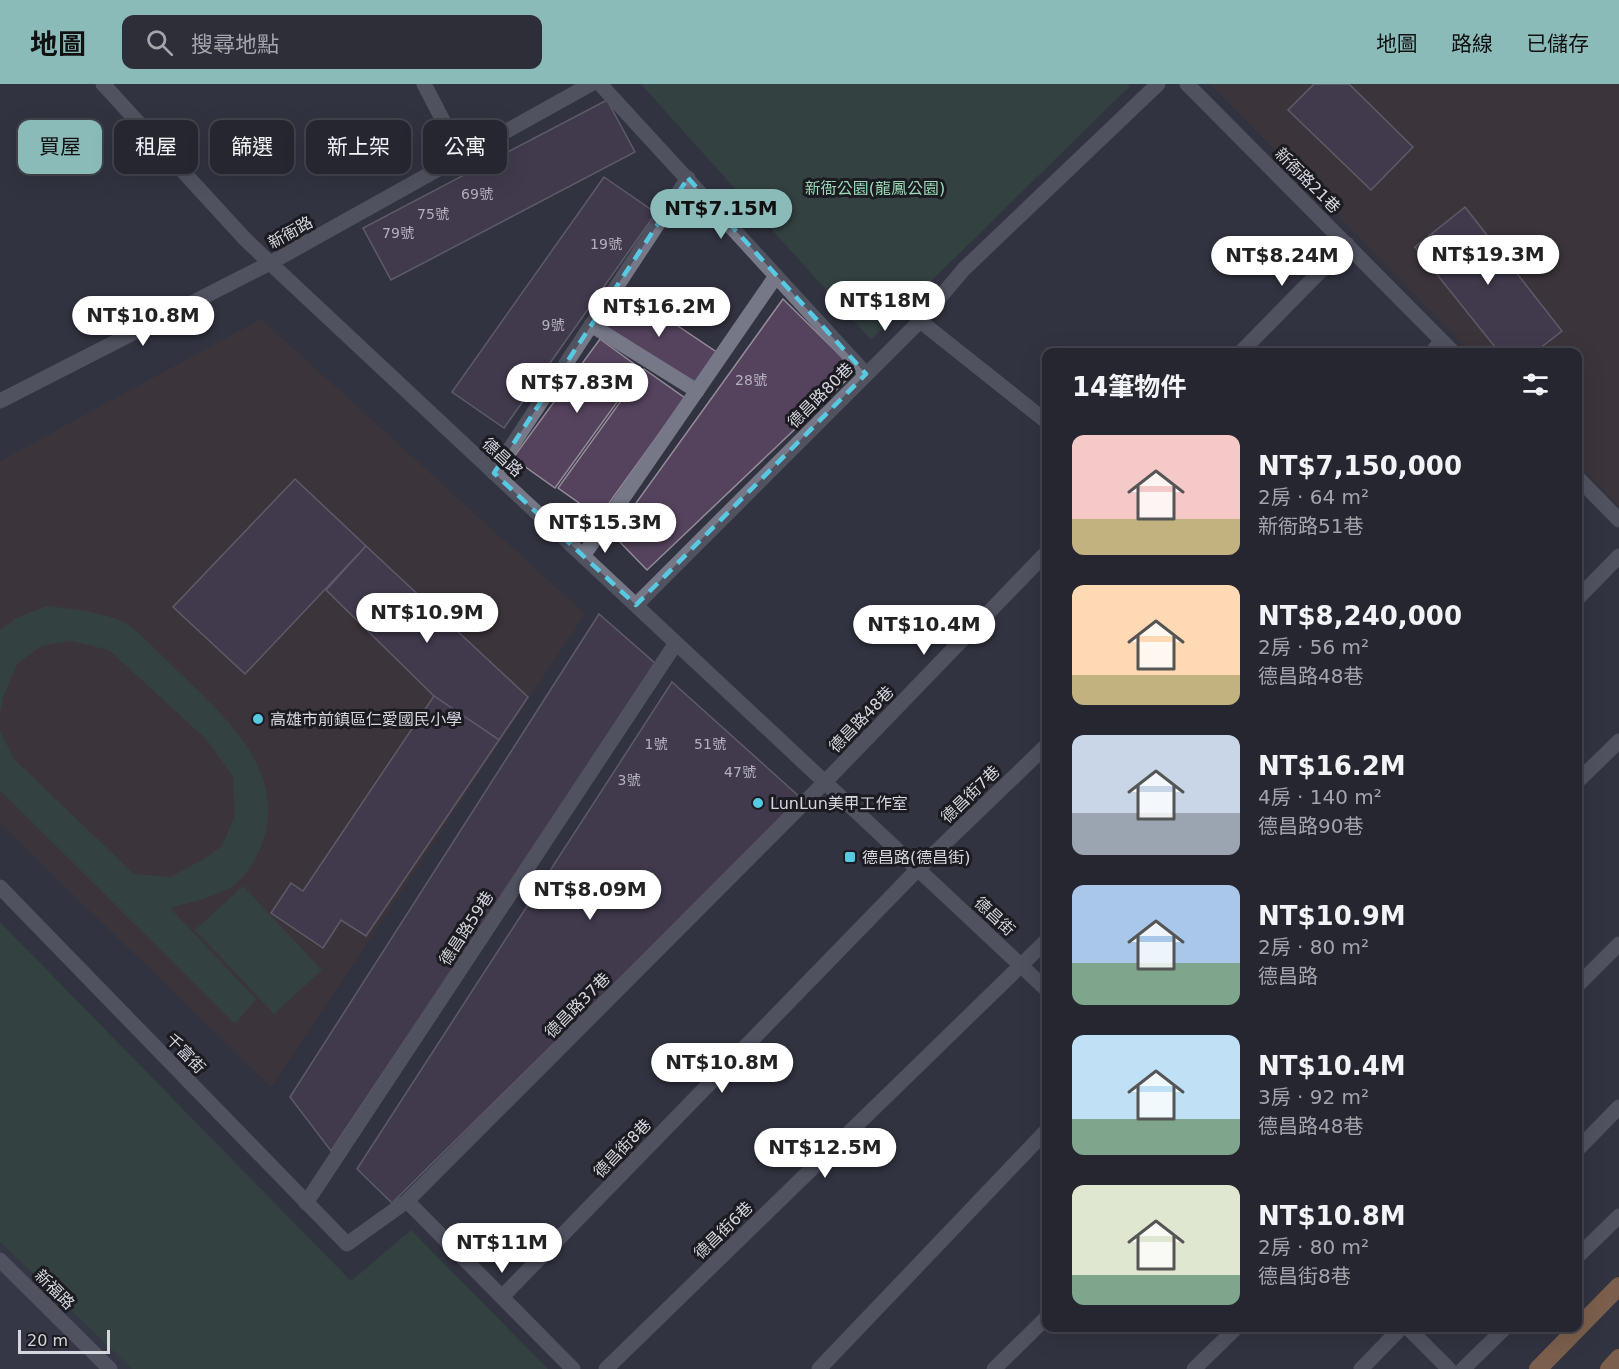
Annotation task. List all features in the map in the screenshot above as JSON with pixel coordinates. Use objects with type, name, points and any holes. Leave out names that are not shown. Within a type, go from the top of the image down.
[{"type":"highway","points":[[1582,1324],[1619,1286]]},
{"type":"highway","points":[[1538,1369],[1574,1332]]},
{"type":"highway","points":[[1609,1369],[1619,1358]]},
{"type":"street","name":"德昌路","points":[[103,84],[270,264],[918,869]]},
{"type":"street","points":[[424,84],[443,120]]},
{"type":"street","name":"新衙路","points":[[507,132],[591,84]]},
{"type":"street","points":[[600,84],[866,374]]},
{"type":"street","name":"德昌路80巷","points":[[636,605],[920,321],[964,269],[1158,84]]},
{"type":"street","name":"新衙路21巷","points":[[1187,84],[1347,244],[1442,348]]},
{"type":"street","name":"新衙路","points":[[0,401],[270,264],[431,174]]},
{"type":"street","points":[[494,473],[688,178]]},
{"type":"street","points":[[1245,348],[1347,244]]},
{"type":"street","points":[[583,556],[776,276]]},
{"type":"street","points":[[920,321],[1042,418]]},
{"type":"street","points":[[591,325],[697,391]]},
{"type":"street","points":[[1582,482],[1619,520]]},
{"type":"street","points":[[1582,594],[1619,556]]},
{"type":"street","name":"德昌路48巷","points":[[825,782],[1042,557]]},
{"type":"street","name":"德昌路59巷","points":[[306,1203],[676,643]]},
{"type":"street","points":[[1582,777],[1619,741]]},
{"type":"street","name":"德昌街7巷","points":[[918,869],[1042,751]]},
{"type":"street","name":"德昌路37巷","points":[[347,1244],[407,1201],[825,782]]},
{"type":"street","name":"德昌街","points":[[918,869],[1042,985]]},
{"type":"street","name":"德昌街8巷","points":[[502,1296],[918,869]]},
{"type":"street","name":"千富街","points":[[0,887],[347,1244]]},
{"type":"street","points":[[1582,981],[1619,944]]},
{"type":"street","name":"德昌街6巷","points":[[606,1369],[1042,945]]},
{"type":"street","points":[[1582,1145],[1619,1107]]},
{"type":"street","points":[[819,1369],[1042,1135]]},
{"type":"street","points":[[407,1201],[573,1369]]},
{"type":"street","points":[[1582,1252],[1619,1216]]},
{"type":"street","name":"新福路","points":[[0,1260],[110,1369]]},
{"type":"street","points":[[994,1369],[1042,1322]]},
{"type":"street","points":[[1194,1369],[1232,1332]]},
{"type":"street","points":[[1361,1369],[1397,1332]]},
{"type":"street","points":[[1412,1332],[1449,1369]]},
{"type":"street","points":[[1463,1369],[1501,1332]]},
{"type":"highlighted area","points":[[688,178],[866,374],[636,605],[494,473]]},
{"type":"shaded area","points":[[1211,84],[1619,84],[1619,506],[1582,468],[1582,348],[1466,348]]},
{"type":"shaded area","name":"高雄市前鎮區仁愛國民小學","points":[[261,319],[585,614],[271,1087],[0,823],[0,461]]},
{"type":"shaded area","points":[[0,1242],[132,1369],[0,1369]]},
{"type":"green space","name":"新衙公園(龍鳳公園)","points":[[641,84],[1127,84],[1130,86],[871,340]]},
{"type":"green space","points":[[47,606],[95,613],[128,624],[220,712],[251,753],[261,775],[267,798],[267,823],[260,849],[248,871],[230,888],[170,908],[256,999],[235,1024],[0,790],[0,731],[14,759],[134,874],[170,877],[204,859],[222,846],[235,815],[233,777],[207,740],[109,650],[71,641],[41,646],[17,664],[4,695],[0,713],[0,630],[18,617]]},
{"type":"green space","points":[[243,886],[322,970],[274,1014],[195,930]]},
{"type":"green space","points":[[0,922],[351,1281],[411,1230],[548,1369],[132,1369],[0,1242]]},
{"type":"building","points":[[1314,84],[1349,84],[1413,147],[1371,190],[1288,110]]},
{"type":"building","points":[[607,100],[635,152],[391,280],[363,228],[466,174],[507,174],[507,152]]},
{"type":"building","points":[[604,177],[656,213],[504,428],[452,392]]},
{"type":"building","points":[[1465,207],[1562,331],[1540,348],[1496,348],[1415,247]]},
{"type":"building","points":[[623,289],[718,353],[696,386],[600,323]]},
{"type":"building","points":[[783,299],[856,371],[647,570],[613,535]]},
{"type":"building","points":[[600,339],[641,369],[555,488],[513,458]]},
{"type":"building","points":[[644,369],[685,398],[599,517],[558,488]]},
{"type":"building","points":[[295,479],[366,546],[245,674],[173,607]]},
{"type":"building","points":[[366,546],[528,697],[499,740],[434,696],[326,590]]},
{"type":"building","points":[[599,614],[656,664],[331,1151],[290,1097]]},
{"type":"building","points":[[672,682],[802,799],[392,1203],[357,1169]]},
{"type":"building","points":[[434,696],[499,740],[366,936],[341,920],[323,948],[271,913],[291,883],[303,891]]},
{"type":"place","name":"高雄市前鎮區仁愛國民小學","points":[[258,719]]},
{"type":"place","name":"LunLun美甲工作室","points":[[758,803]]},
{"type":"place","name":"德昌路(德昌街)","points":[[850,857]]}]
